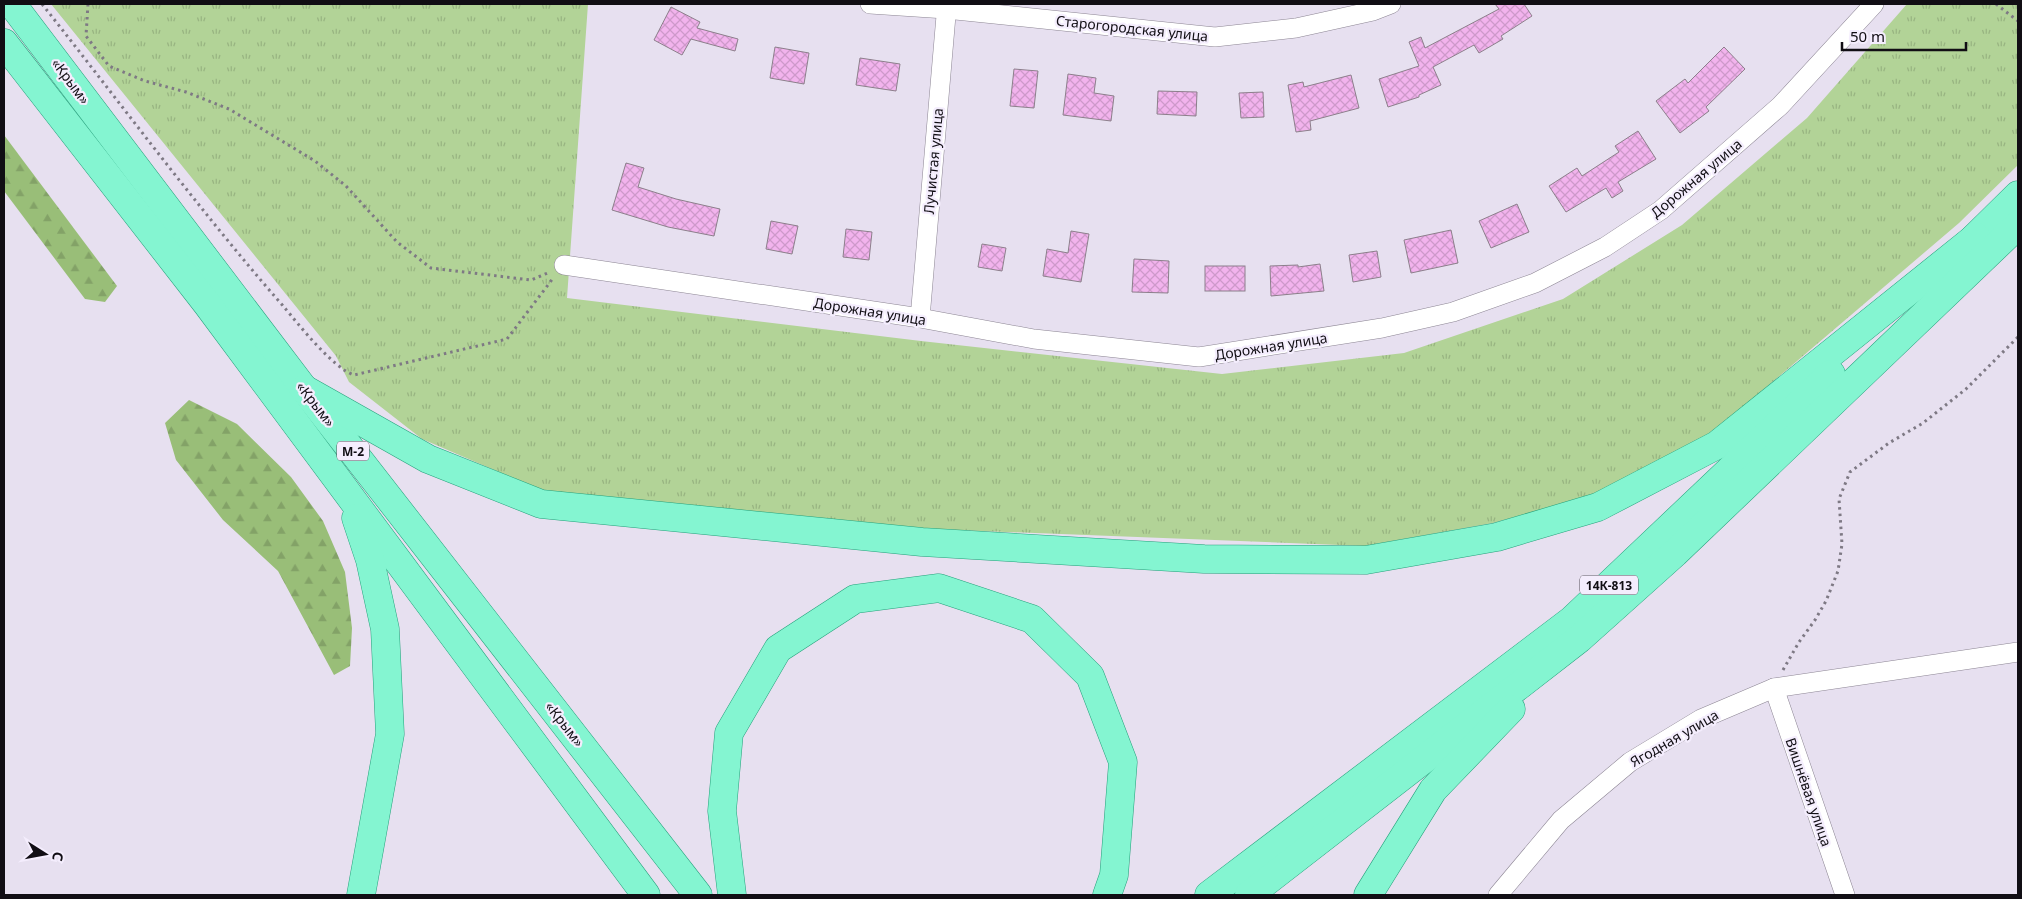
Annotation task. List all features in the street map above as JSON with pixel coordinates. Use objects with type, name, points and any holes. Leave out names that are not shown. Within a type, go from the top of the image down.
[{"type":"main road","name":"«Крым»","points":[[12,4],[304,389],[698,895]]},
{"type":"main road","name":"«Крым»","points":[[4,43],[207,304],[646,895]]},
{"type":"main road","name":"14К-813","points":[[1209,895],[1572,620],[2018,195]]},
{"type":"main road","name":"14К-813","points":[[1249,895],[1579,639],[1675,553],[2018,224]]},
{"type":"main road","points":[[304,389],[428,459],[541,504],[922,542],[1204,558],[1366,560],[1497,536],[1598,507],[1717,445],[1976,236]]},
{"type":"main road","points":[[347,493],[370,560],[385,629],[390,734],[361,895]]},
{"type":"main road","points":[[732,895],[722,811],[729,733],[778,649],[855,600],[939,588],[1032,619],[1090,676],[1123,762],[1114,875],[1107,895]]},
{"type":"main road","points":[[1368,895],[1434,790],[1579,639]]},
{"type":"street","name":"Старогородская улица","points":[[870,4],[946,7],[1215,37],[1296,28],[1373,11],[1391,4]]},
{"type":"street","name":"Дорожная улица","points":[[564,265],[920,318],[1034,339],[1199,357],[1382,328],[1453,312],[1536,283],[1605,247],[1662,210],[1780,106],[1874,4]]},
{"type":"street","name":"Лучистая улица","points":[[920,318],[946,7]]},
{"type":"street","name":"Ягодная улица","points":[[1498,895],[1561,820],[1630,762],[1701,719],[1774,688],[2018,652]]},
{"type":"street","name":"Вишнёвая улица","points":[[1774,688],[1845,895]]},
{"type":"path","points":[[42,4],[249,267],[297,323],[348,373],[354,375],[507,340],[564,265]]},
{"type":"path","points":[[88,4],[86,36],[109,66],[145,81],[186,92],[229,109],[315,161],[346,186],[397,242],[431,268],[531,280],[564,265]]},
{"type":"path","points":[[1996,4],[2018,21]]},
{"type":"path","points":[[1774,688],[1799,642],[1826,601],[1838,571],[1842,544],[1839,499],[1850,472],[1889,443],[1922,423],[1959,395],[2018,337]]},
{"type":"green space","points":[[51,4],[588,4],[567,298],[921,341],[1222,374],[1404,353],[1563,299],[1682,225],[1807,118],[1907,4],[2018,4],[2018,165],[1959,223],[1708,437],[1591,496],[1493,523],[1365,546],[931,529],[548,493],[422,439],[349,382],[336,356]]},
{"type":"green space","points":[[4,135],[117,286],[105,302],[85,299],[4,191]]},
{"type":"green space","points":[[189,400],[237,424],[291,477],[323,521],[345,572],[352,628],[350,666],[334,675],[278,571],[223,520],[176,460],[165,423]]},
{"type":"building","points":[[1495,4],[1524,4],[1532,16],[1501,36],[1503,39],[1479,53],[1474,45],[1433,67],[1441,85],[1419,95],[1419,97],[1388,107],[1379,79],[1419,66],[1409,42],[1421,37],[1425,48],[1499,9]]},
{"type":"building","points":[[671,7],[700,22],[697,28],[738,39],[735,51],[691,39],[682,55],[654,40]]},
{"type":"building","points":[[775,47],[809,53],[804,84],[770,78]]},
{"type":"building","points":[[1724,47],[1745,69],[1706,107],[1709,111],[1680,133],[1656,101],[1685,79],[1688,83]]},
{"type":"building","points":[[860,58],[900,64],[896,91],[856,85]]},
{"type":"building","points":[[1014,69],[1038,71],[1034,108],[1010,106]]},
{"type":"building","points":[[1068,74],[1096,78],[1094,93],[1114,96],[1111,121],[1063,115]]},
{"type":"building","points":[[1351,75],[1359,108],[1310,121],[1311,130],[1296,132],[1288,85],[1303,82],[1304,87]]},
{"type":"building","points":[[1158,91],[1197,92],[1196,116],[1157,114]]},
{"type":"building","points":[[1263,92],[1264,117],[1241,118],[1239,93]]},
{"type":"building","points":[[1638,131],[1656,159],[1618,182],[1623,191],[1612,198],[1606,188],[1566,212],[1549,186],[1577,168],[1582,176],[1619,152],[1615,146]]},
{"type":"building","points":[[626,163],[644,168],[638,187],[676,199],[720,209],[714,236],[668,227],[612,210]]},
{"type":"building","points":[[1517,204],[1529,232],[1491,248],[1479,221]]},
{"type":"building","points":[[771,221],[798,226],[792,254],[766,249]]},
{"type":"building","points":[[846,229],[872,232],[869,260],[843,257]]},
{"type":"building","points":[[1451,230],[1458,263],[1411,273],[1404,240]]},
{"type":"building","points":[[1071,231],[1089,234],[1081,282],[1043,276],[1047,249],[1068,253]]},
{"type":"building","points":[[982,244],[1006,248],[1002,271],[978,267]]},
{"type":"building","points":[[1377,251],[1381,277],[1353,282],[1349,255]]},
{"type":"building","points":[[1134,259],[1169,261],[1168,293],[1132,292]]},
{"type":"building","points":[[1320,264],[1324,291],[1271,296],[1270,266],[1298,265],[1298,267]]},
{"type":"building","points":[[1205,266],[1245,266],[1245,291],[1205,291]]}]
